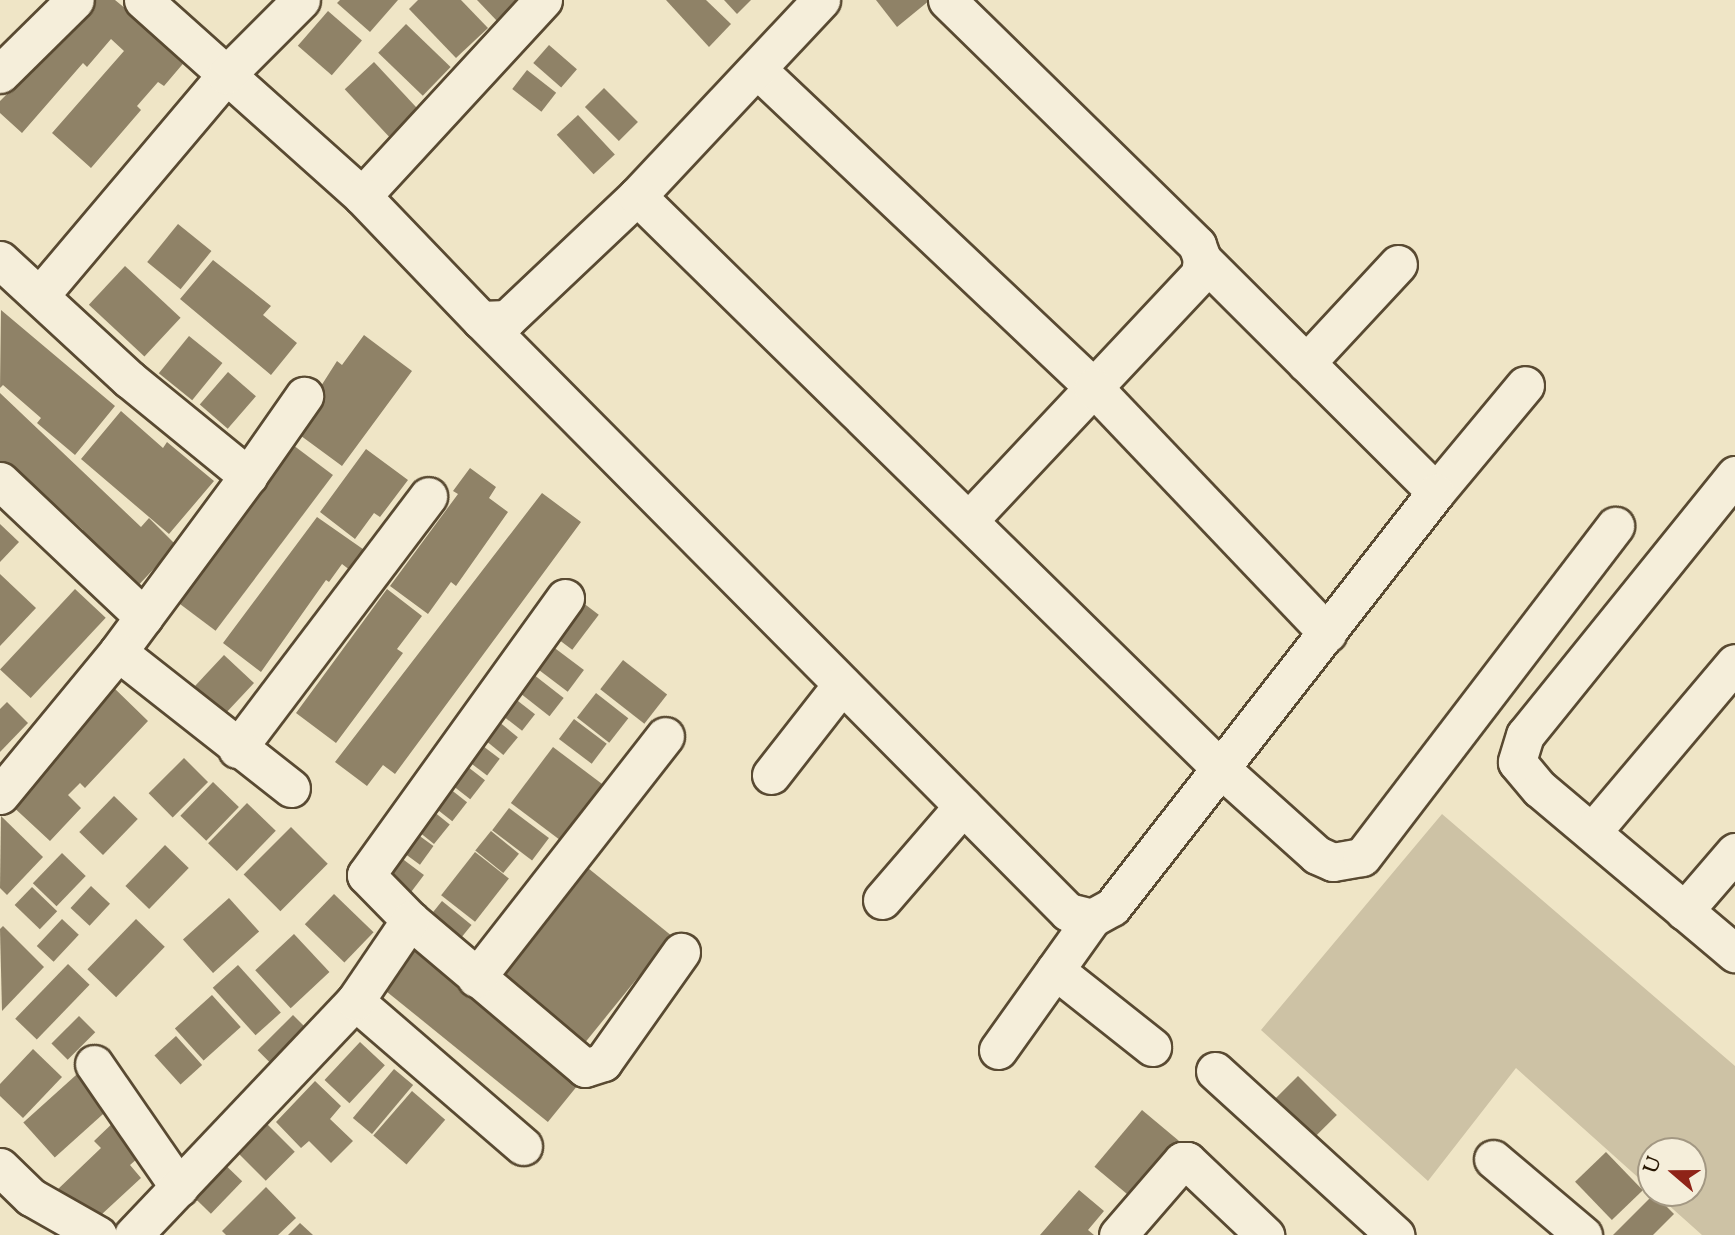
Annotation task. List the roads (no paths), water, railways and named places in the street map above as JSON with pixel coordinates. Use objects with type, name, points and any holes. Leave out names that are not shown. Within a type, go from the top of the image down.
[{"type":"street","points":[[0,74],[75,0]]},
{"type":"street","points":[[144,0],[362,196],[481,320],[1068,912],[1092,918]]},
{"type":"street","points":[[41,294],[226,75],[301,0]]},
{"type":"street","points":[[362,196],[543,0]]},
{"type":"street","points":[[481,320],[507,319],[637,196],[821,0]]},
{"type":"street","points":[[947,0],[1198,245],[1202,259],[1200,274],[970,519]]},
{"type":"street","points":[[758,70],[1093,387],[1326,633]]},
{"type":"street","points":[[637,196],[970,519],[1220,768],[1317,855],[1347,863],[1362,857],[1615,526]]},
{"type":"street","points":[[1202,259],[1436,492]]},
{"type":"street","points":[[0,260],[41,294],[129,379],[248,476]]},
{"type":"street","points":[[1306,363],[1398,264]]},
{"type":"street","points":[[998,1050],[1092,918],[1112,907],[1436,492],[1525,386]]},
{"type":"street","points":[[0,795],[118,652],[304,397]]},
{"type":"street","points":[[1735,475],[1518,749],[1517,762],[1540,789],[1735,953]]},
{"type":"street","points":[[0,481],[144,617]]},
{"type":"street","points":[[237,749],[428,496]]},
{"type":"street","points":[[565,598],[366,875],[410,920],[585,1068],[603,1062],[681,952]]},
{"type":"street","points":[[118,652],[237,749],[290,788]]},
{"type":"street","points":[[1592,832],[1735,663]]},
{"type":"street","points":[[771,775],[842,684]]},
{"type":"street","points":[[477,978],[665,736]]},
{"type":"street","points":[[882,900],[963,806]]},
{"type":"street","points":[[1684,911],[1735,852]]},
{"type":"street","points":[[133,1235],[355,1002],[410,920]]},
{"type":"street","points":[[1055,970],[1152,1047]]},
{"type":"street","points":[[355,1002],[523,1146]]},
{"type":"street","points":[[94,1064],[179,1187]]},
{"type":"street","points":[[1215,1071],[1395,1235]]},
{"type":"street","points":[[1493,1158],[1583,1235]]},
{"type":"street","points":[[1118,1235],[1182,1161],[1187,1161],[1265,1235]]},
{"type":"street","points":[[0,1167],[31,1197],[98,1235]]}]
